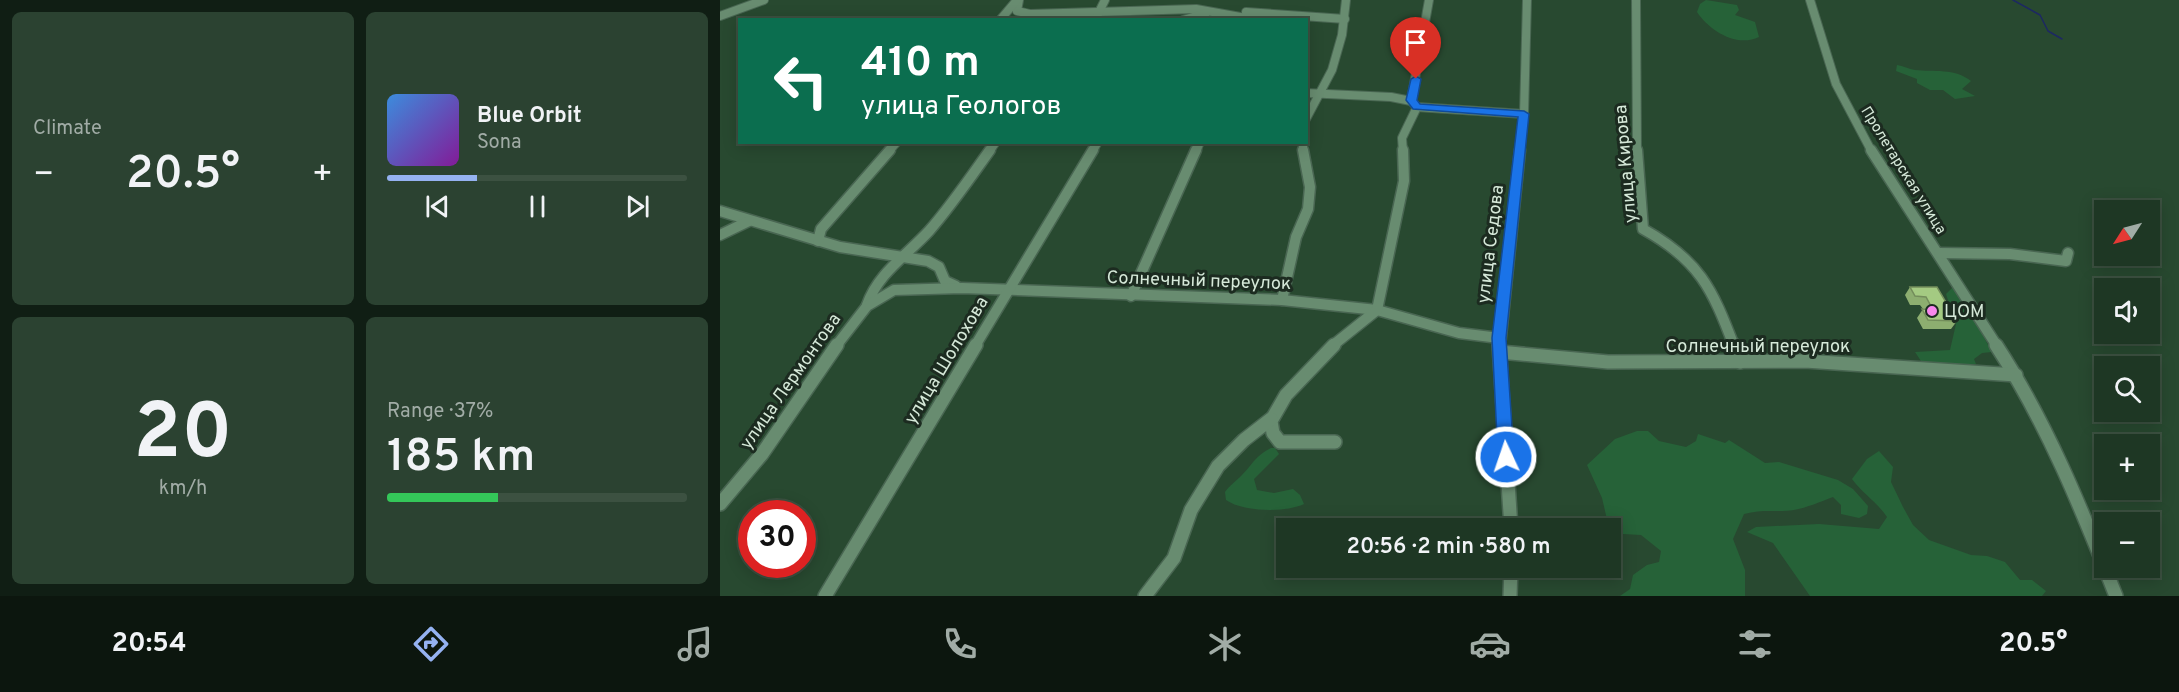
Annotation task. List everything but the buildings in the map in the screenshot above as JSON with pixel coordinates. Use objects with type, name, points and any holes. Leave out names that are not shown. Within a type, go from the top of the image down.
[{"type":"street","points":[[720,16],[764,0]]},
{"type":"street","points":[[1018,0],[1017,10],[1030,14],[1186,10],[1259,17],[1302,18]]},
{"type":"street","points":[[1002,18],[1018,0]]},
{"type":"street","points":[[1096,18],[1105,0]]},
{"type":"street","points":[[1182,18],[1191,0]]},
{"type":"street","points":[[1259,17],[1266,0]]},
{"type":"street","points":[[1308,114],[1312,104],[1322,93],[1333,67],[1346,19],[1346,0]]},
{"type":"street","points":[[1145,596],[1174,558],[1191,510],[1218,466],[1244,440],[1271,419],[1281,403],[1323,354],[1361,320],[1377,310],[1404,181],[1402,138],[1414,104],[1430,0]]},
{"type":"street","name":"улица Седова","points":[[1510,518],[1499,338],[1524,114],[1527,0]]},
{"type":"street","name":"улица Кирова","points":[[1636,0],[1635,121],[1644,229],[1675,246],[1699,270],[1713,292],[1740,362]]},
{"type":"street","name":"Пролетарская улица","points":[[1810,0],[1836,84],[1860,134],[2016,375],[2076,495],[2116,596]]},
{"type":"street","points":[[1189,18],[1208,13],[1224,13]]},
{"type":"street","points":[[1308,18],[1346,19]]},
{"type":"street","points":[[1308,93],[1524,114]]},
{"type":"street","points":[[818,241],[821,229],[895,144]]},
{"type":"street","name":"улица Лермонтова","points":[[723,499],[762,454],[867,306],[876,288],[902,255],[929,231],[994,144]]},
{"type":"street","name":"улица Шолохова","points":[[825,596],[1097,144]]},
{"type":"street","points":[[1131,296],[1156,248],[1172,203],[1199,144]]},
{"type":"street","points":[[1282,300],[1296,237],[1308,209],[1310,187],[1303,159],[1303,144]]},
{"type":"street","points":[[720,211],[840,247],[902,255],[928,261],[939,267],[945,281],[962,288]]},
{"type":"street","points":[[720,235],[749,221]]},
{"type":"street","name":"Пролетарская улица","points":[[1939,253],[2010,255],[2057,261],[2066,261],[2068,253]]},
{"type":"street","name":"Солнечный переулок","points":[[894,290],[962,288],[1282,300],[1377,310],[1459,333],[1499,338]]},
{"type":"street","name":"улица Лермонтова","points":[[867,306],[894,290]]},
{"type":"street","name":"Солнечный переулок","points":[[1500,352],[1537,359],[1617,363],[1789,361],[1912,369],[1975,369],[2016,375]]},
{"type":"street","points":[[1271,419],[1273,434],[1280,442],[1335,442]]},
{"type":"street","points":[[1510,596],[1511,578]]},
{"type":"green space","points":[[1706,0],[1737,5],[1739,10],[1735,15],[1755,22],[1759,37],[1750,40],[1732,39],[1716,31],[1697,12],[1700,4]]},
{"type":"green space","points":[[1897,65],[1915,70],[1958,74],[1971,81],[1962,89],[1975,96],[1955,99],[1943,90],[1930,90],[1917,83],[1917,79],[1896,71]]},
{"type":"green space","points":[[1952,288],[1957,289],[1992,352],[1982,353],[1974,359],[1976,364],[1923,364],[1915,352],[1950,350],[1956,324],[1946,294]]},
{"type":"green space","points":[[1637,431],[1648,431],[1659,441],[1686,447],[1696,441],[1698,434],[1725,443],[1729,440],[1765,463],[1779,462],[1838,480],[1853,489],[1868,506],[1867,514],[1859,518],[1841,514],[1841,505],[1833,497],[1795,510],[1759,511],[1744,514],[1733,539],[1745,570],[1745,596],[1620,596],[1630,589],[1633,575],[1647,565],[1659,562],[1661,551],[1641,535],[1621,533],[1621,518],[1607,518],[1602,498],[1587,465],[1615,439]]},
{"type":"green space","points":[[1271,448],[1275,448],[1279,454],[1254,479],[1257,490],[1274,493],[1293,489],[1300,495],[1304,504],[1286,509],[1264,510],[1243,507],[1226,500],[1225,492],[1258,457]]},
{"type":"green space","points":[[1879,451],[1893,467],[1891,482],[1913,525],[1929,540],[1971,555],[1987,556],[2005,562],[2020,580],[2032,580],[2046,591],[2042,596],[1810,596],[1773,543],[1747,532],[1756,527],[1819,524],[1879,529],[1887,517],[1852,479],[1867,459]]},
{"type":"waterway","points":[[2013,0],[2040,15],[2048,31],[2062,39]]},
{"type":"place","name":"ЦОМ","points":[[1932,311]]},
{"type":"route","points":[[1416,79],[1412,100],[1417,107],[1524,114],[1501,303],[1499,338],[1506,457]]}]
